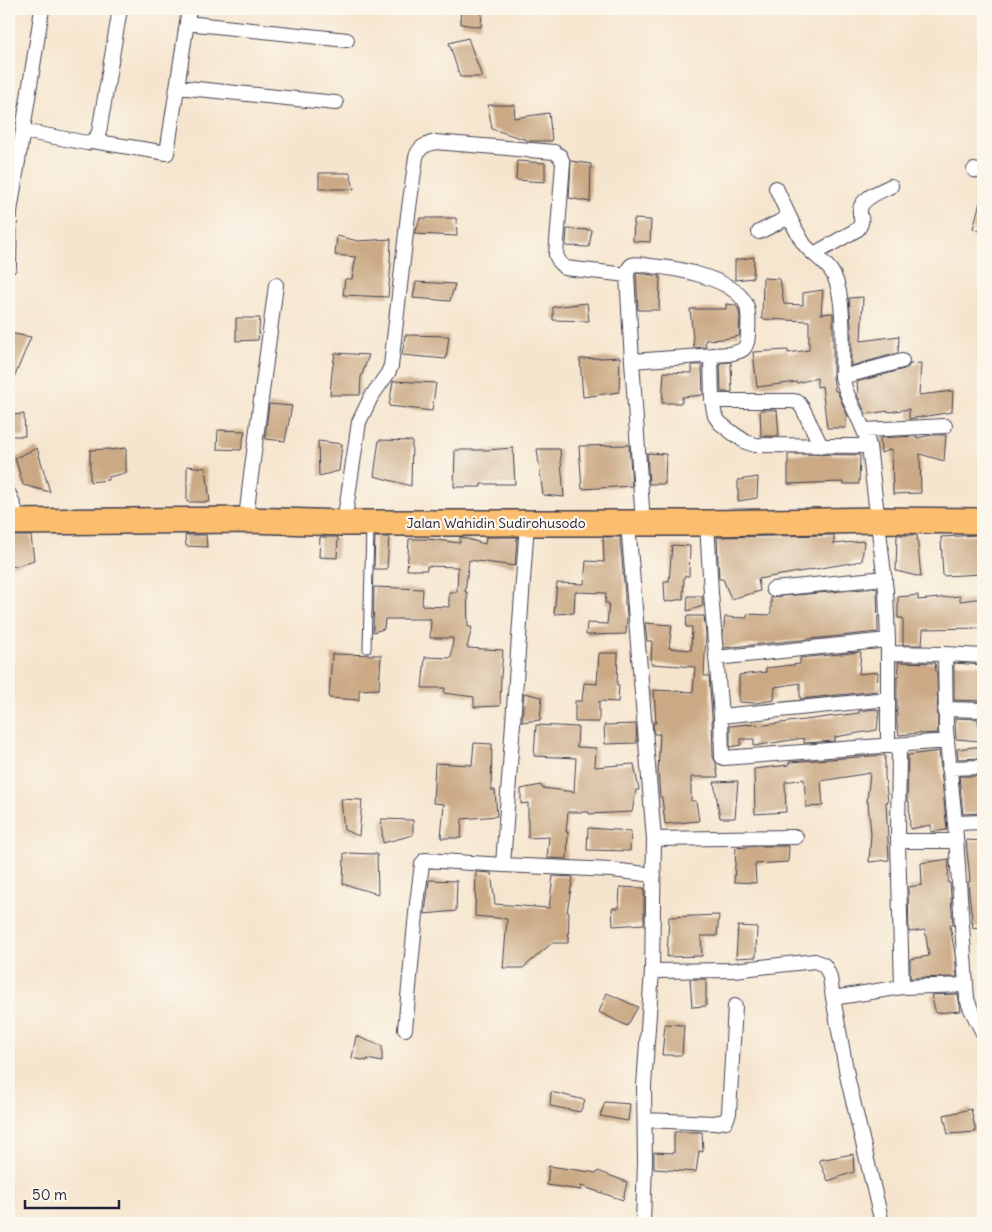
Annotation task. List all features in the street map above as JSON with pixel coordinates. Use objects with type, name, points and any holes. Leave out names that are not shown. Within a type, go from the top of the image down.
[{"type":"highway","name":"Jalan Wahidin Sudirohusodo","points":[[14,522],[246,520],[344,523],[983,521]]},
{"type":"street","points":[[9,267],[10,210],[42,9]]},
{"type":"street","points":[[23,131],[86,143],[97,137],[120,9]]},
{"type":"street","points":[[92,141],[167,154],[188,16],[347,40]]},
{"type":"street","points":[[177,87],[336,103]]},
{"type":"street","points":[[344,523],[358,426],[371,397],[392,366],[408,215],[416,157],[420,149],[427,144],[435,142],[554,152],[560,156],[563,163],[556,255],[560,263],[565,268],[627,275]]},
{"type":"street","points":[[814,254],[858,229],[861,224],[860,210],[863,202],[890,186]]},
{"type":"street","points":[[776,188],[804,245],[833,274],[838,287],[842,308],[842,377],[846,391],[865,430],[869,446],[885,578],[888,646],[887,699],[893,746],[898,841],[902,987]]},
{"type":"street","points":[[759,232],[789,217]]},
{"type":"street","points":[[632,361],[740,352],[746,347],[747,341],[748,315],[746,305],[739,295],[708,278],[676,269],[635,264],[628,269],[636,523],[654,839],[652,971],[644,1086],[645,1161],[643,1223]]},
{"type":"street","points":[[246,520],[276,285]]},
{"type":"street","points":[[711,355],[714,413],[720,423],[751,444],[869,446]]},
{"type":"street","points":[[842,377],[902,361]]},
{"type":"street","points":[[712,401],[798,402],[821,446]]},
{"type":"street","points":[[865,430],[945,426]]},
{"type":"street","points":[[9,494],[14,522]]},
{"type":"street","points":[[503,865],[528,523]]},
{"type":"street","points":[[707,523],[721,716],[721,756],[724,758],[947,742]]},
{"type":"street","points":[[773,589],[885,578]]},
{"type":"street","points":[[716,658],[888,646],[945,654],[983,656]]},
{"type":"street","points":[[945,654],[947,742],[955,823],[966,985],[968,1003],[983,1033]]},
{"type":"street","points":[[721,716],[887,699]]},
{"type":"street","points":[[945,709],[983,710]]},
{"type":"street","points":[[949,768],[983,767]]},
{"type":"street","points":[[955,823],[983,822]]},
{"type":"street","points":[[654,839],[796,837]]},
{"type":"street","points":[[898,841],[956,841]]},
{"type":"street","points":[[405,1029],[417,903],[425,860],[612,870],[654,875]]},
{"type":"street","points":[[652,971],[734,970],[815,961],[824,965],[828,972],[848,1080],[882,1223]]},
{"type":"street","points":[[833,998],[902,987],[966,985]]},
{"type":"street","points":[[645,1120],[726,1122],[730,1113],[735,1006]]},
{"type":"lane","points":[[367,649],[370,523]]},
{"type":"building","points":[[460,9],[482,9],[481,27],[461,24]]},
{"type":"building","points":[[468,38],[482,77],[460,77],[449,43]]},
{"type":"building","points":[[488,105],[515,105],[514,118],[549,113],[552,141],[527,141],[492,129]]},
{"type":"building","points":[[517,161],[545,163],[545,182],[516,180]]},
{"type":"building","points":[[571,161],[591,164],[590,202],[569,198]]},
{"type":"building","points":[[319,173],[350,173],[354,189],[319,189]]},
{"type":"building","points":[[980,202],[983,202],[983,232],[973,229]]},
{"type":"building","points":[[420,218],[456,218],[457,236],[415,234]]},
{"type":"building","points":[[634,219],[651,220],[650,242],[633,241]]},
{"type":"building","points":[[567,229],[592,230],[589,247],[566,246]]},
{"type":"building","points":[[337,236],[358,241],[391,239],[388,297],[343,295],[345,279],[352,279],[356,257],[335,255]]},
{"type":"building","points":[[754,257],[753,278],[735,280],[735,260]]},
{"type":"building","points":[[636,273],[660,276],[659,310],[638,310]]},
{"type":"building","points":[[763,278],[780,279],[784,304],[803,305],[803,293],[823,290],[821,314],[833,313],[833,377],[835,391],[837,391],[848,417],[846,418],[846,428],[827,428],[822,386],[817,387],[817,378],[797,383],[757,387],[753,352],[788,350],[788,353],[809,350],[809,321],[762,319]]},
{"type":"building","points":[[416,282],[455,284],[450,301],[413,298]]},
{"type":"building","points":[[863,297],[861,341],[899,336],[898,353],[851,366],[849,298]]},
{"type":"building","points":[[587,303],[589,321],[553,320],[553,307]]},
{"type":"building","points":[[726,304],[735,305],[738,308],[740,316],[739,336],[705,340],[706,347],[694,348],[690,309],[726,309]]},
{"type":"building","points":[[236,318],[260,318],[258,340],[236,341]]},
{"type":"building","points":[[9,333],[31,337],[9,390]]},
{"type":"building","points":[[405,335],[449,336],[446,359],[402,355]]},
{"type":"building","points":[[335,353],[369,355],[361,377],[360,395],[330,395]]},
{"type":"building","points":[[620,357],[619,392],[583,397],[580,359]]},
{"type":"building","points":[[731,362],[732,392],[721,392],[720,363]]},
{"type":"building","points":[[921,363],[919,395],[953,391],[952,412],[909,419],[909,409],[866,414],[857,394],[857,382],[904,369],[910,364]]},
{"type":"building","points":[[692,365],[702,365],[703,395],[682,397],[682,403],[662,403],[664,372],[692,373]]},
{"type":"building","points":[[393,381],[436,383],[432,411],[389,406]]},
{"type":"building","points":[[269,404],[292,406],[285,441],[265,439]]},
{"type":"building","points":[[760,410],[777,410],[779,436],[761,436]]},
{"type":"building","points":[[24,414],[25,436],[9,436],[9,415]]},
{"type":"building","points":[[218,430],[245,431],[241,450],[217,449]]},
{"type":"building","points":[[946,435],[944,461],[920,454],[921,493],[893,494],[892,449],[881,453],[880,438],[917,436],[917,438]]},
{"type":"building","points":[[379,440],[412,441],[411,486],[374,476]]},
{"type":"building","points":[[318,441],[342,444],[339,471],[319,476]]},
{"type":"building","points":[[629,445],[632,486],[582,489],[579,446]]},
{"type":"building","points":[[37,448],[50,492],[23,485],[15,458]]},
{"type":"building","points":[[126,448],[126,473],[108,477],[108,480],[90,482],[90,450]]},
{"type":"building","points":[[513,448],[515,484],[481,484],[481,487],[454,487],[455,450]]},
{"type":"building","points":[[537,449],[560,449],[564,497],[543,495]]},
{"type":"building","points":[[647,453],[666,454],[665,484],[649,484]]},
{"type":"building","points":[[788,454],[860,455],[859,484],[843,484],[843,482],[788,484]]},
{"type":"building","points":[[187,466],[206,468],[210,502],[187,502]]},
{"type":"building","points":[[758,477],[757,498],[738,501],[738,480]]},
{"type":"building","points":[[185,535],[206,535],[207,547],[186,546]]},
{"type":"building","points":[[834,535],[834,544],[864,541],[862,561],[758,579],[760,591],[731,599],[723,579],[719,579],[717,537]]},
{"type":"building","points":[[897,535],[917,535],[921,577],[896,571]]},
{"type":"building","points":[[978,535],[979,557],[983,557],[983,574],[943,576],[941,537]]},
{"type":"building","points":[[9,536],[31,536],[34,560],[9,567]]},
{"type":"building","points":[[320,537],[338,537],[337,558],[319,557]]},
{"type":"building","points":[[375,537],[389,537],[387,569],[374,569]]},
{"type":"building","points":[[460,537],[485,544],[486,537],[517,537],[515,566],[469,560],[465,592],[467,592],[468,627],[472,627],[467,648],[503,650],[500,706],[474,707],[474,697],[444,693],[445,688],[422,688],[425,657],[451,658],[453,638],[430,638],[431,619],[385,619],[384,629],[373,632],[374,587],[423,589],[422,606],[449,607],[449,592],[457,592],[458,567],[427,566],[427,570],[407,570],[409,539],[460,543]]},
{"type":"building","points":[[603,537],[620,537],[627,614],[626,634],[586,635],[587,623],[607,624],[609,603],[605,603],[606,593],[575,592],[574,613],[554,614],[557,583],[584,584],[586,561],[604,562]]},
{"type":"building","points":[[672,545],[690,546],[689,576],[684,576],[683,599],[665,602],[664,581],[669,581]]},
{"type":"building","points":[[877,588],[878,632],[724,648],[725,617],[747,618],[747,614],[769,615],[771,613],[771,597]]},
{"type":"building","points":[[918,595],[918,600],[960,596],[960,601],[983,598],[983,628],[923,629],[922,645],[903,645],[903,618],[898,618],[898,597]]},
{"type":"building","points":[[688,596],[702,596],[703,606],[687,611]]},
{"type":"building","points":[[687,616],[704,616],[706,634],[704,676],[709,676],[713,757],[718,777],[691,777],[691,801],[696,801],[699,821],[665,824],[658,770],[660,734],[654,734],[653,723],[656,723],[654,690],[693,692],[695,667],[651,664],[652,641],[647,641],[645,623],[672,625],[669,648],[691,650],[692,627],[686,627]]},
{"type":"building","points":[[861,652],[859,674],[878,672],[877,691],[800,699],[800,683],[775,687],[774,700],[756,703],[739,702],[739,675],[766,672],[766,668],[800,664],[800,658]]},
{"type":"building","points":[[599,653],[618,653],[618,702],[599,701],[599,722],[575,722],[575,701],[582,701],[584,683],[597,684]]},
{"type":"building","points":[[332,654],[381,655],[379,689],[359,690],[359,700],[329,698]]},
{"type":"building","points":[[898,662],[935,663],[938,733],[899,735],[897,725]]},
{"type":"building","points":[[954,663],[983,665],[983,701],[954,700]]},
{"type":"building","points":[[524,693],[542,697],[540,720],[522,722]]},
{"type":"building","points":[[879,710],[877,730],[835,737],[835,741],[804,743],[804,738],[754,746],[754,739],[741,739],[741,745],[730,747],[730,726],[757,724],[757,726],[859,713],[859,711]]},
{"type":"building","points":[[955,718],[978,719],[980,741],[956,739]]},
{"type":"building","points":[[636,724],[637,743],[605,744],[604,725]]},
{"type":"building","points":[[536,725],[578,727],[577,747],[596,748],[595,767],[634,764],[639,790],[636,790],[632,812],[589,814],[589,812],[568,812],[566,832],[568,832],[567,859],[547,858],[549,837],[528,838],[528,803],[521,804],[521,789],[541,785],[542,788],[574,792],[576,758],[534,756]]},
{"type":"building","points":[[474,743],[492,744],[491,790],[495,790],[497,816],[462,819],[461,838],[441,838],[444,804],[433,803],[435,763],[472,765]]},
{"type":"building","points":[[983,746],[983,758],[958,759],[957,749]]},
{"type":"building","points":[[939,751],[947,830],[931,832],[931,825],[910,829],[909,801],[907,801],[908,755]]},
{"type":"building","points":[[885,755],[889,860],[869,862],[871,834],[867,802],[870,773],[821,781],[823,806],[806,807],[804,779],[785,782],[786,812],[755,814],[754,769],[789,765],[789,762]]},
{"type":"building","points":[[959,776],[983,776],[983,792],[978,792],[983,813],[963,814]]},
{"type":"building","points":[[738,781],[735,818],[720,818],[714,782]]},
{"type":"building","points":[[341,799],[362,800],[359,836],[344,830]]},
{"type":"building","points":[[381,819],[413,820],[413,835],[383,843]]},
{"type":"building","points":[[588,828],[631,831],[630,851],[587,850]]},
{"type":"building","points":[[966,840],[983,841],[983,926],[973,928],[968,882],[970,881]]},
{"type":"building","points":[[789,846],[788,862],[755,864],[756,883],[734,882],[736,848]]},
{"type":"building","points":[[344,853],[377,854],[378,894],[343,884]]},
{"type":"building","points":[[949,859],[948,883],[950,883],[953,925],[950,925],[957,977],[910,978],[910,959],[929,956],[925,930],[909,932],[908,887],[922,885],[921,863]]},
{"type":"building","points":[[476,872],[491,873],[495,904],[549,908],[553,876],[573,877],[567,912],[569,912],[568,943],[552,943],[523,968],[503,968],[507,919],[475,916]]},
{"type":"building","points":[[429,880],[457,881],[456,911],[425,914]]},
{"type":"building","points":[[620,887],[644,888],[644,924],[613,926],[612,908],[619,908]]},
{"type":"building","points":[[719,915],[717,936],[701,936],[702,956],[667,957],[669,917]]},
{"type":"building","points":[[738,926],[757,927],[756,957],[736,958]]},
{"type":"building","points":[[690,979],[706,979],[706,1006],[692,1007]]},
{"type":"building","points":[[607,993],[638,1007],[627,1026],[599,1012]]},
{"type":"building","points":[[958,994],[961,1011],[936,1013],[931,995]]},
{"type":"building","points":[[665,1024],[684,1025],[682,1055],[662,1055]]},
{"type":"building","points":[[356,1036],[382,1046],[382,1062],[352,1058]]},
{"type":"building","points":[[551,1092],[585,1100],[580,1112],[550,1106]]},
{"type":"building","points":[[605,1102],[630,1104],[628,1121],[600,1116]]},
{"type":"building","points":[[971,1109],[976,1132],[948,1134],[944,1115]]},
{"type":"building","points":[[674,1132],[702,1132],[703,1152],[699,1151],[696,1172],[654,1169],[654,1152],[674,1153]]},
{"type":"building","points":[[853,1154],[854,1172],[828,1181],[819,1160]]},
{"type":"building","points":[[549,1166],[597,1173],[598,1171],[627,1182],[623,1200],[581,1186],[581,1190],[547,1185]]}]
